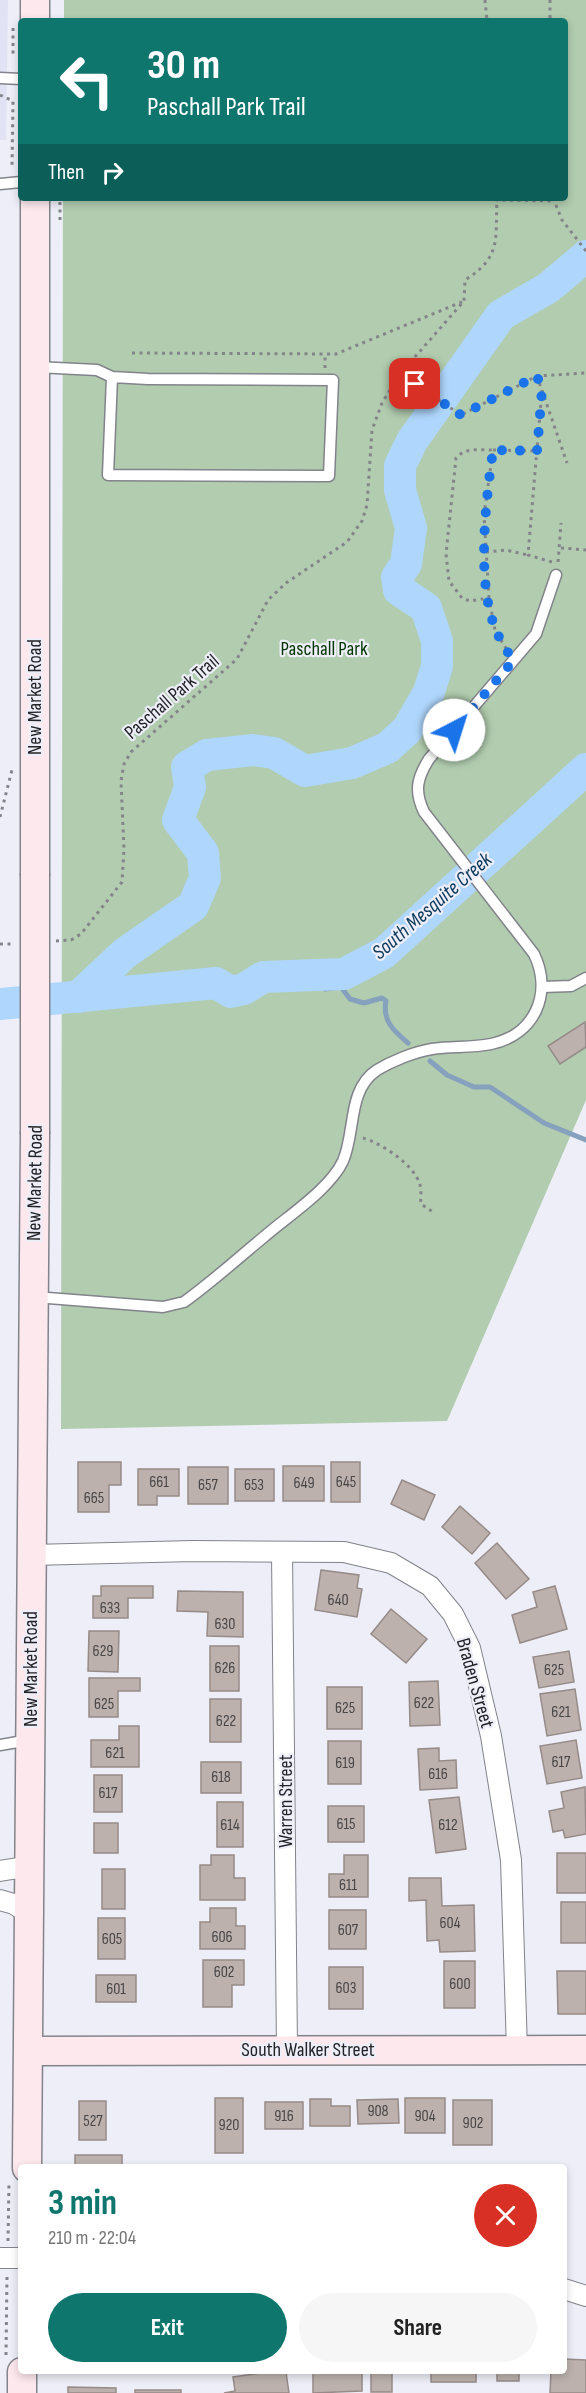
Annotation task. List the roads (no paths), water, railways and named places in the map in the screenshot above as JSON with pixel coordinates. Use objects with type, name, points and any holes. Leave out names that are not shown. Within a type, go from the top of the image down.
[{"type":"street","points":[[35,18],[36,0]]},
{"type":"street","name":"New Market Road","points":[[27,2164],[30,2050],[35,1134],[35,201]]},
{"type":"street","name":"Warren Street","points":[[282,1552],[287,2050]]},
{"type":"street","name":"Braden Street","points":[[31,1555],[344,1552],[392,1563],[430,1586],[453,1614],[470,1648],[491,1736],[511,1860],[517,2050]]},
{"type":"street","points":[[0,1871],[31,1866]]},
{"type":"street","points":[[0,1900],[14,1904],[31,1915]]},
{"type":"street","name":"South Walker Street","points":[[30,2050],[586,2050]]},
{"type":"street","points":[[0,2258],[18,2258]]},
{"type":"street","points":[[567,2290],[586,2296]]},
{"type":"street","points":[[22,2374],[22,2393]]},
{"type":"lane","points":[[0,78],[18,79]]},
{"type":"lane","points":[[0,184],[18,182]]},
{"type":"lane","points":[[35,367],[97,370],[112,377],[333,380],[329,476],[108,475],[112,377]]},
{"type":"lane","points":[[34,1297],[163,1307],[184,1302],[328,1181],[343,1161],[359,1091],[367,1078],[378,1070],[418,1053],[506,1040],[521,1030],[533,1017],[541,1001],[540,965],[527,941],[424,812],[417,788],[418,779],[429,759],[513,661],[540,625],[556,576]]},
{"type":"lane","points":[[542,987],[571,986],[586,978]]},
{"type":"lane","points":[[0,1745],[31,1739]]},
{"type":"waterway","name":"South Mesquite Creek","points":[[78,997],[125,953],[193,906],[205,878],[203,853],[178,820],[190,787],[187,767],[207,755],[253,750],[274,753],[305,771],[352,763],[387,748],[407,730],[429,692],[437,666],[437,641],[426,608],[399,590],[397,577],[406,564],[411,528],[400,490],[400,466],[412,441],[501,315],[548,288],[586,256]]},
{"type":"waterway","name":"South Mesquite Creek","points":[[0,1004],[216,983],[231,992],[244,989],[263,977],[344,974],[384,953],[586,769]]},
{"type":"waterway","points":[[312,975],[325,989],[341,987],[350,999],[364,1003],[382,998],[386,1001],[385,1008],[390,1025],[408,1043]]},
{"type":"waterway","points":[[430,1061],[447,1075],[474,1087],[490,1087],[544,1123],[586,1140]]},
{"type":"park label","name":"Paschall Park","points":[[324,649]]}]
